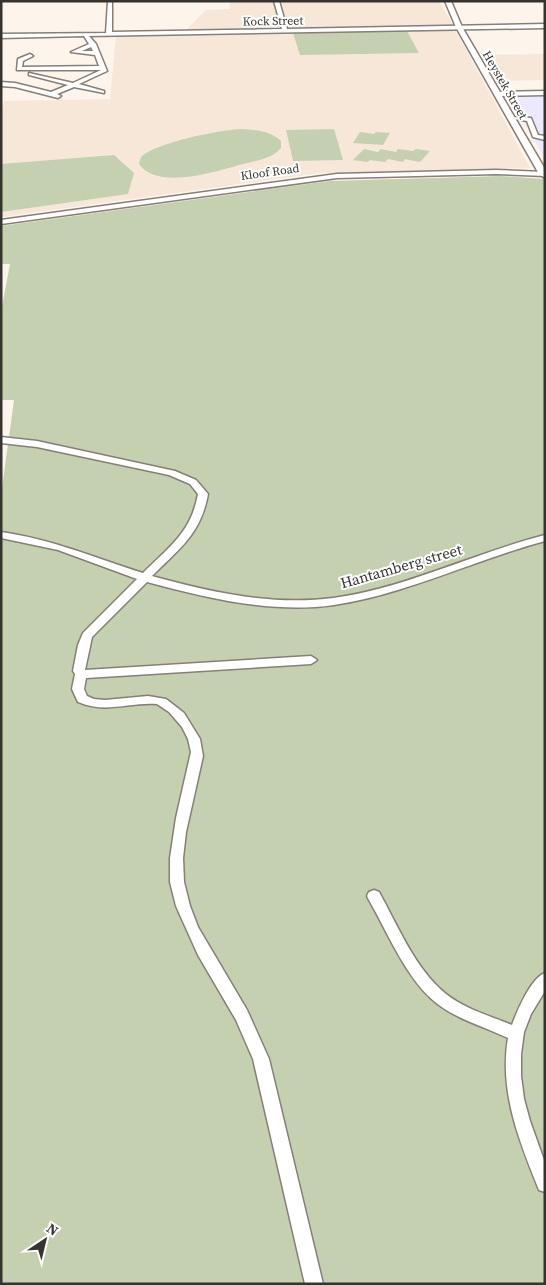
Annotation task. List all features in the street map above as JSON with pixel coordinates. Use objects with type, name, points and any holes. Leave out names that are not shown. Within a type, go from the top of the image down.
[{"type":"street","points":[[108,34],[110,1]]},
{"type":"street","points":[[110,14],[114,1]]},
{"type":"street","points":[[276,1],[285,31]]},
{"type":"street","name":"Heystek Street","points":[[447,3],[544,174]]},
{"type":"street","name":"Kock Street","points":[[1,36],[545,26]]},
{"type":"street","points":[[52,94],[103,72],[93,44],[86,39],[86,35]]},
{"type":"street","points":[[93,44],[74,52],[96,53]]},
{"type":"street","points":[[30,56],[20,60],[19,68],[103,68]]},
{"type":"street","points":[[27,73],[102,92]]},
{"type":"street","points":[[1,84],[15,85],[63,97]]},
{"type":"street","points":[[498,94],[545,93]]},
{"type":"street","points":[[511,118],[528,118],[536,136],[545,138]]},
{"type":"street","name":"Kloof Road","points":[[1,222],[336,176],[496,172],[544,174]]},
{"type":"street","points":[[1,440],[37,444],[172,473],[183,476],[199,487],[203,494],[203,501],[190,532],[87,636],[79,671],[81,674],[78,690],[85,699],[98,703],[118,705],[156,700],[168,705],[176,712],[190,731],[197,755],[177,862],[177,881],[180,896],[203,948],[244,1020],[261,1059],[314,1284]]},
{"type":"street","name":"Hantamberg street","points":[[1,535],[50,544],[145,578],[190,590],[238,598],[300,604],[344,600],[408,582],[545,538]]},
{"type":"street","points":[[81,674],[311,660]]},
{"type":"street","points":[[374,896],[416,967],[432,990],[454,1007],[516,1034]]},
{"type":"street","points":[[545,979],[523,1013],[516,1034],[514,1055],[514,1088],[527,1139],[545,1184]]},
{"type":"shaded area","points":[[229,1],[439,1],[453,25],[185,31],[206,10],[230,9]]},
{"type":"shaded area","points":[[455,29],[530,168],[320,173],[1,217],[1,114],[4,101],[110,99],[116,36]]},
{"type":"shaded area","points":[[545,54],[545,80],[498,81],[483,55]]},
{"type":"shaded area","points":[[510,97],[545,97],[545,159],[521,117]]},
{"type":"green space","points":[[407,31],[419,53],[300,55],[293,33]]},
{"type":"green space","points":[[243,129],[273,135],[281,141],[281,148],[273,155],[263,159],[188,177],[173,178],[160,176],[148,172],[139,164],[141,157],[174,142],[205,134]]},
{"type":"green space","points":[[334,129],[343,160],[293,161],[286,130]]},
{"type":"green space","points":[[360,132],[374,134],[376,132],[390,133],[383,145],[353,143]]},
{"type":"green space","points":[[364,149],[378,152],[381,149],[396,152],[398,149],[430,151],[420,162],[405,159],[403,162],[388,159],[385,162],[353,160]]},
{"type":"green space","points":[[114,155],[134,173],[128,194],[1,212],[1,164]]},
{"type":"green space","points":[[501,176],[545,179],[545,1284],[1,1284],[1,495],[14,400],[1,400],[1,312],[10,264],[1,264],[1,226],[329,181]]}]
